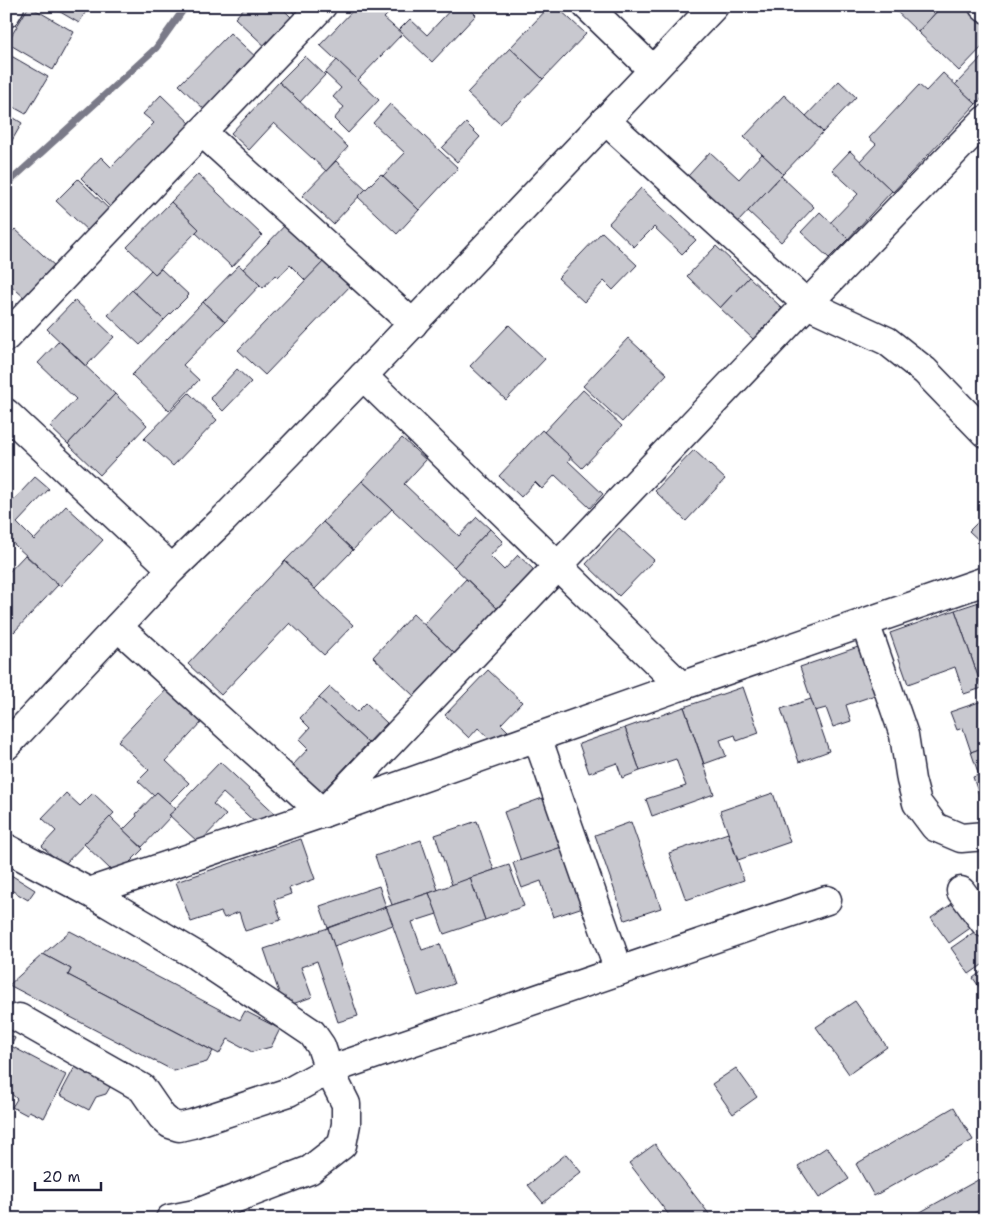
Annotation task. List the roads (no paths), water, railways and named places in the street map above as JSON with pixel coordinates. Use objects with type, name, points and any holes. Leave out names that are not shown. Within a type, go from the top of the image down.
[{"type":"street","points":[[6,13],[10,6]]},
{"type":"street","points":[[6,337],[322,6]]},
{"type":"street","points":[[586,6],[653,70]]},
{"type":"street","points":[[6,746],[172,569],[224,519],[364,376],[714,6]]},
{"type":"street","points":[[606,120],[807,304],[887,341],[924,372],[985,433]]},
{"type":"street","points":[[323,813],[807,304],[985,120]]},
{"type":"street","points":[[202,132],[413,324]]},
{"type":"street","points":[[364,376],[681,686]]},
{"type":"street","points":[[6,412],[172,569]]},
{"type":"street","points":[[88,892],[323,813],[985,581]]},
{"type":"street","points":[[865,623],[904,735],[911,780],[917,803],[935,827],[960,838],[985,836]]},
{"type":"street","points":[[118,627],[323,813]]},
{"type":"street","points":[[537,737],[619,971]]},
{"type":"street","points":[[6,848],[88,892],[197,956],[312,1033],[321,1046],[329,1070],[346,1104],[346,1124],[342,1146],[310,1170],[195,1214],[170,1219]]},
{"type":"street","points":[[961,891],[985,923]]},
{"type":"street","points":[[19,1018],[142,1088],[162,1117],[170,1124],[179,1127],[289,1092],[329,1070],[827,900]]},
{"type":"waterway","points":[[6,185],[156,48],[186,6]]}]
